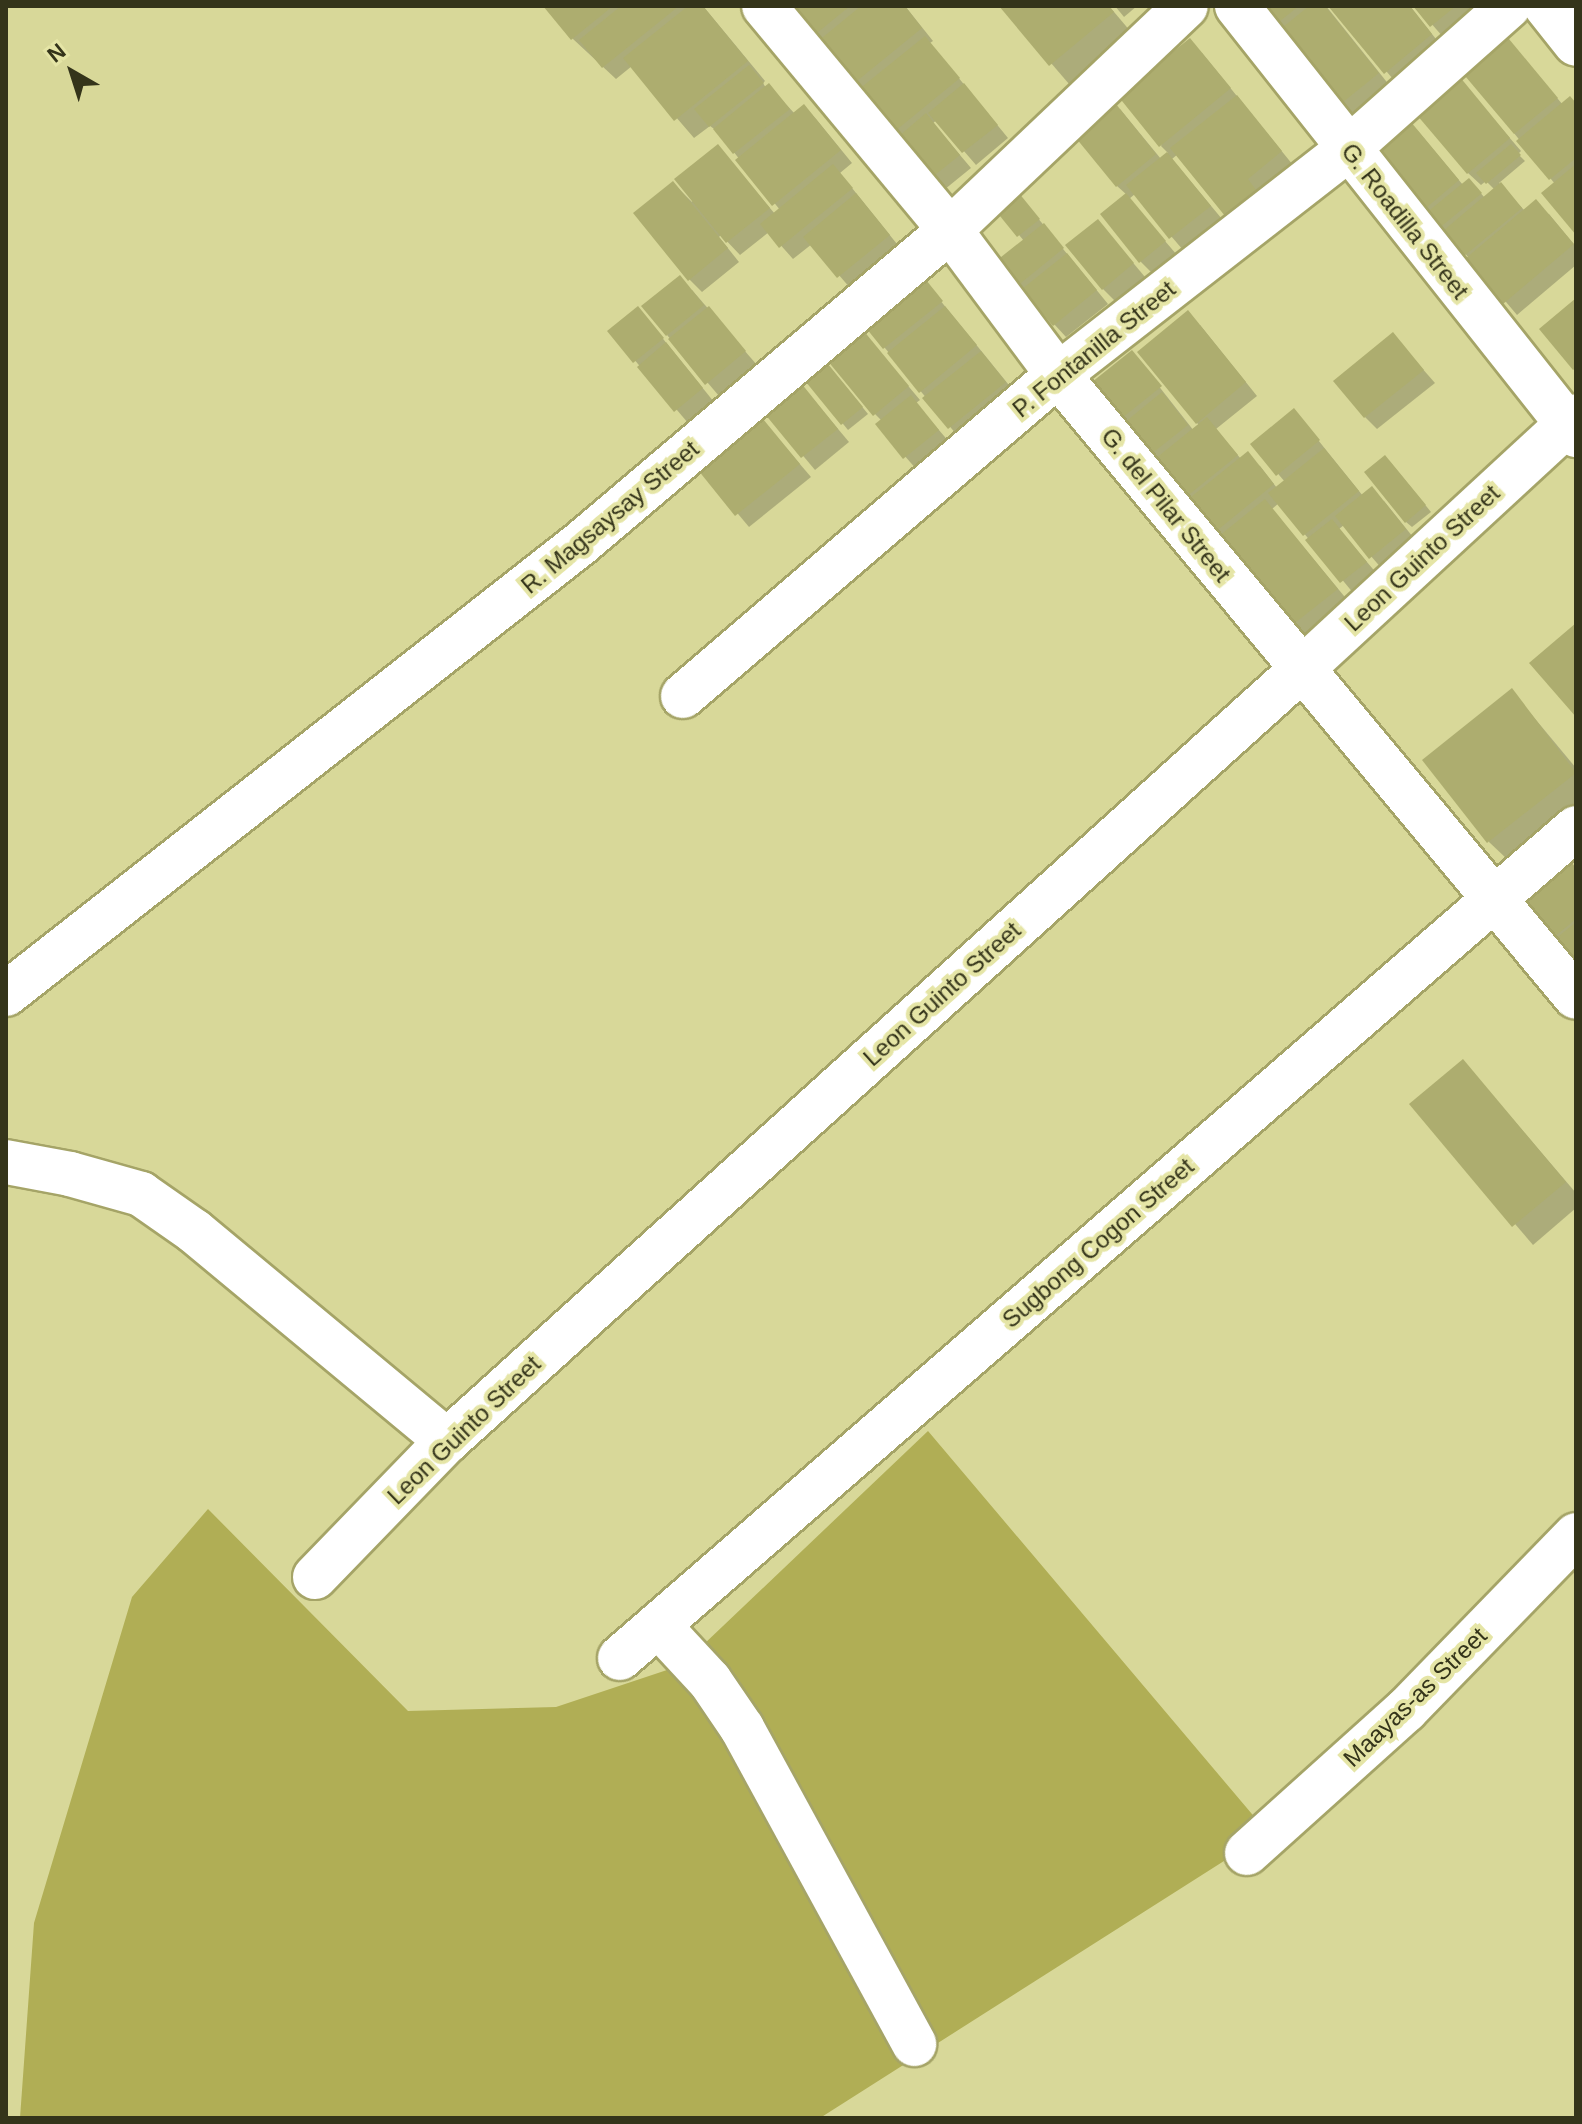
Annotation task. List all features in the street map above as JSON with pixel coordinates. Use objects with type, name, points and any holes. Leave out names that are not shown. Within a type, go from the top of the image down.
[{"type":"street","name":"G. del Pilar Street","points":[[764,6],[950,230],[1058,375],[1493,902],[1576,997]]},
{"type":"street","name":"R. Magsaysay Street","points":[[6,994],[580,544],[950,230],[1186,6]]},
{"type":"street","name":"G. Roadilla Street","points":[[1237,6],[1348,149],[1573,425]]},
{"type":"street","name":"P. Fontanilla Street","points":[[683,696],[1058,375],[1348,149],[1509,6]]},
{"type":"street","points":[[1546,6],[1576,44]]},
{"type":"street","name":"Leon Guinto Street","points":[[315,1577],[447,1441],[1573,425]]},
{"type":"street","name":"Sugbong Cogon Street","points":[[620,1658],[1576,828]]},
{"type":"street","points":[[6,1162],[70,1174],[141,1194],[194,1231],[447,1441]]},
{"type":"street","name":"Maayas-as Street","points":[[1247,1853],[1406,1710],[1576,1535]]},
{"type":"street","points":[[658,1625],[710,1681],[742,1728],[914,2044]]},
{"type":"shaded area","points":[[928,1431],[1268,1833],[820,2118],[20,2118],[34,1923],[132,1597],[208,1509],[408,1711],[556,1707],[682,1665]]},
{"type":"building","points":[[543,6],[613,6],[571,40]]},
{"type":"building","points":[[621,6],[679,6],[602,68],[579,40]]},
{"type":"building","points":[[688,6],[703,6],[748,61],[674,121],[623,58]]},
{"type":"building","points":[[786,6],[850,6],[812,37]]},
{"type":"building","points":[[861,6],[905,6],[922,28],[852,85],[817,42]]},
{"type":"building","points":[[999,6],[1109,6],[1114,12],[1049,66]]},
{"type":"building","points":[[1260,6],[1299,6],[1275,25]]},
{"type":"building","points":[[1309,6],[1325,6],[1379,73],[1337,107],[1277,32]]},
{"type":"building","points":[[1328,6],[1410,6],[1432,34],[1384,74]]},
{"type":"building","points":[[1413,6],[1456,6],[1430,27]]},
{"type":"building","points":[[1504,33],[1558,98],[1514,134],[1460,70]]},
{"type":"building","points":[[925,36],[960,78],[889,136],[853,94]]},
{"type":"building","points":[[1190,38],[1231,88],[1159,147],[1118,96]]},
{"type":"building","points":[[749,65],[764,83],[709,127],[694,109]]},
{"type":"building","points":[[1455,71],[1510,138],[1467,174],[1411,108]]},
{"type":"building","points":[[769,83],[790,109],[733,154],[713,129]]},
{"type":"building","points":[[964,83],[998,125],[962,153],[928,113]]},
{"type":"building","points":[[1108,94],[1156,154],[1116,187],[1067,127]]},
{"type":"building","points":[[1237,95],[1282,151],[1248,179],[1256,190],[1225,216],[1170,148]]},
{"type":"building","points":[[1570,96],[1576,103],[1576,158],[1549,180],[1516,141]]},
{"type":"building","points":[[804,104],[841,150],[772,206],[735,160]]},
{"type":"building","points":[[926,113],[960,155],[925,183],[892,142]]},
{"type":"building","points":[[1406,116],[1459,180],[1421,212],[1368,148]]},
{"type":"building","points":[[718,144],[770,208],[726,243],[674,179]]},
{"type":"building","points":[[1511,144],[1521,155],[1486,184],[1476,173]]},
{"type":"building","points":[[1167,152],[1211,206],[1169,239],[1126,185]]},
{"type":"building","points":[[833,164],[853,188],[779,248],[760,224]]},
{"type":"building","points":[[1576,164],[1576,235],[1541,193]]},
{"type":"building","points":[[1469,178],[1482,193],[1438,229],[1425,214]]},
{"type":"building","points":[[673,181],[728,248],[688,281],[633,213]]},
{"type":"building","points":[[1010,182],[1040,219],[1017,237],[987,200]]},
{"type":"building","points":[[1501,182],[1522,208],[1464,256],[1443,231]]},
{"type":"building","points":[[856,193],[890,235],[837,278],[803,237]]},
{"type":"building","points":[[1126,193],[1166,241],[1139,263],[1100,214]]},
{"type":"building","points":[[1536,199],[1574,244],[1503,304],[1465,259]]},
{"type":"building","points":[[1098,219],[1134,263],[1102,290],[1065,245]]},
{"type":"building","points":[[1044,223],[1064,248],[1016,287],[996,261]]},
{"type":"building","points":[[1067,253],[1097,290],[1053,326],[1022,289]]},
{"type":"building","points":[[918,270],[943,301],[883,349],[858,318]]},
{"type":"building","points":[[680,275],[704,305],[666,336],[641,306]]},
{"type":"building","points":[[1576,298],[1576,368],[1573,370],[1539,329]]},
{"type":"building","points":[[638,306],[664,338],[633,363],[607,331]]},
{"type":"building","points":[[709,306],[746,351],[705,385],[668,339]]},
{"type":"building","points":[[945,306],[977,345],[919,393],[887,353]]},
{"type":"building","points":[[1188,310],[1246,382],[1196,424],[1137,352]]},
{"type":"building","points":[[863,330],[909,386],[873,416],[827,360]]},
{"type":"building","points":[[1393,332],[1424,370],[1364,418],[1333,381]]},
{"type":"building","points":[[666,342],[703,388],[674,412],[637,367]]},
{"type":"building","points":[[1132,350],[1162,386],[1122,418],[1092,382]]},
{"type":"building","points":[[981,351],[1006,382],[948,429],[922,398]]},
{"type":"building","points":[[823,358],[863,407],[841,425],[801,376]]},
{"type":"building","points":[[797,378],[838,429],[801,458],[760,408]]},
{"type":"building","points":[[1162,392],[1188,425],[1150,455],[1124,423]]},
{"type":"building","points":[[911,395],[939,430],[903,459],[875,424]]},
{"type":"building","points":[[1294,408],[1320,440],[1276,476],[1250,444]]},
{"type":"building","points":[[758,413],[800,464],[735,516],[694,465]]},
{"type":"building","points":[[1207,417],[1238,455],[1186,497],[1155,459]]},
{"type":"building","points":[[1324,448],[1359,491],[1303,536],[1268,493]]},
{"type":"building","points":[[1248,451],[1274,484],[1214,533],[1186,501]]},
{"type":"building","points":[[1385,455],[1426,505],[1405,523],[1364,472]]},
{"type":"building","points":[[1372,486],[1406,529],[1369,559],[1335,516]]},
{"type":"building","points":[[1265,499],[1338,589],[1291,626],[1219,536]]},
{"type":"building","points":[[1332,519],[1367,562],[1340,583],[1305,540]]},
{"type":"building","points":[[1576,623],[1576,717],[1529,663]]},
{"type":"building","points":[[1512,688],[1576,773],[1487,843],[1422,760]]},
{"type":"building","points":[[1562,851],[1576,868],[1576,919],[1548,942],[1509,896]]},
{"type":"building","points":[[1576,922],[1576,978],[1548,945]]},
{"type":"building","points":[[1463,1059],[1566,1182],[1512,1227],[1409,1104]]}]
